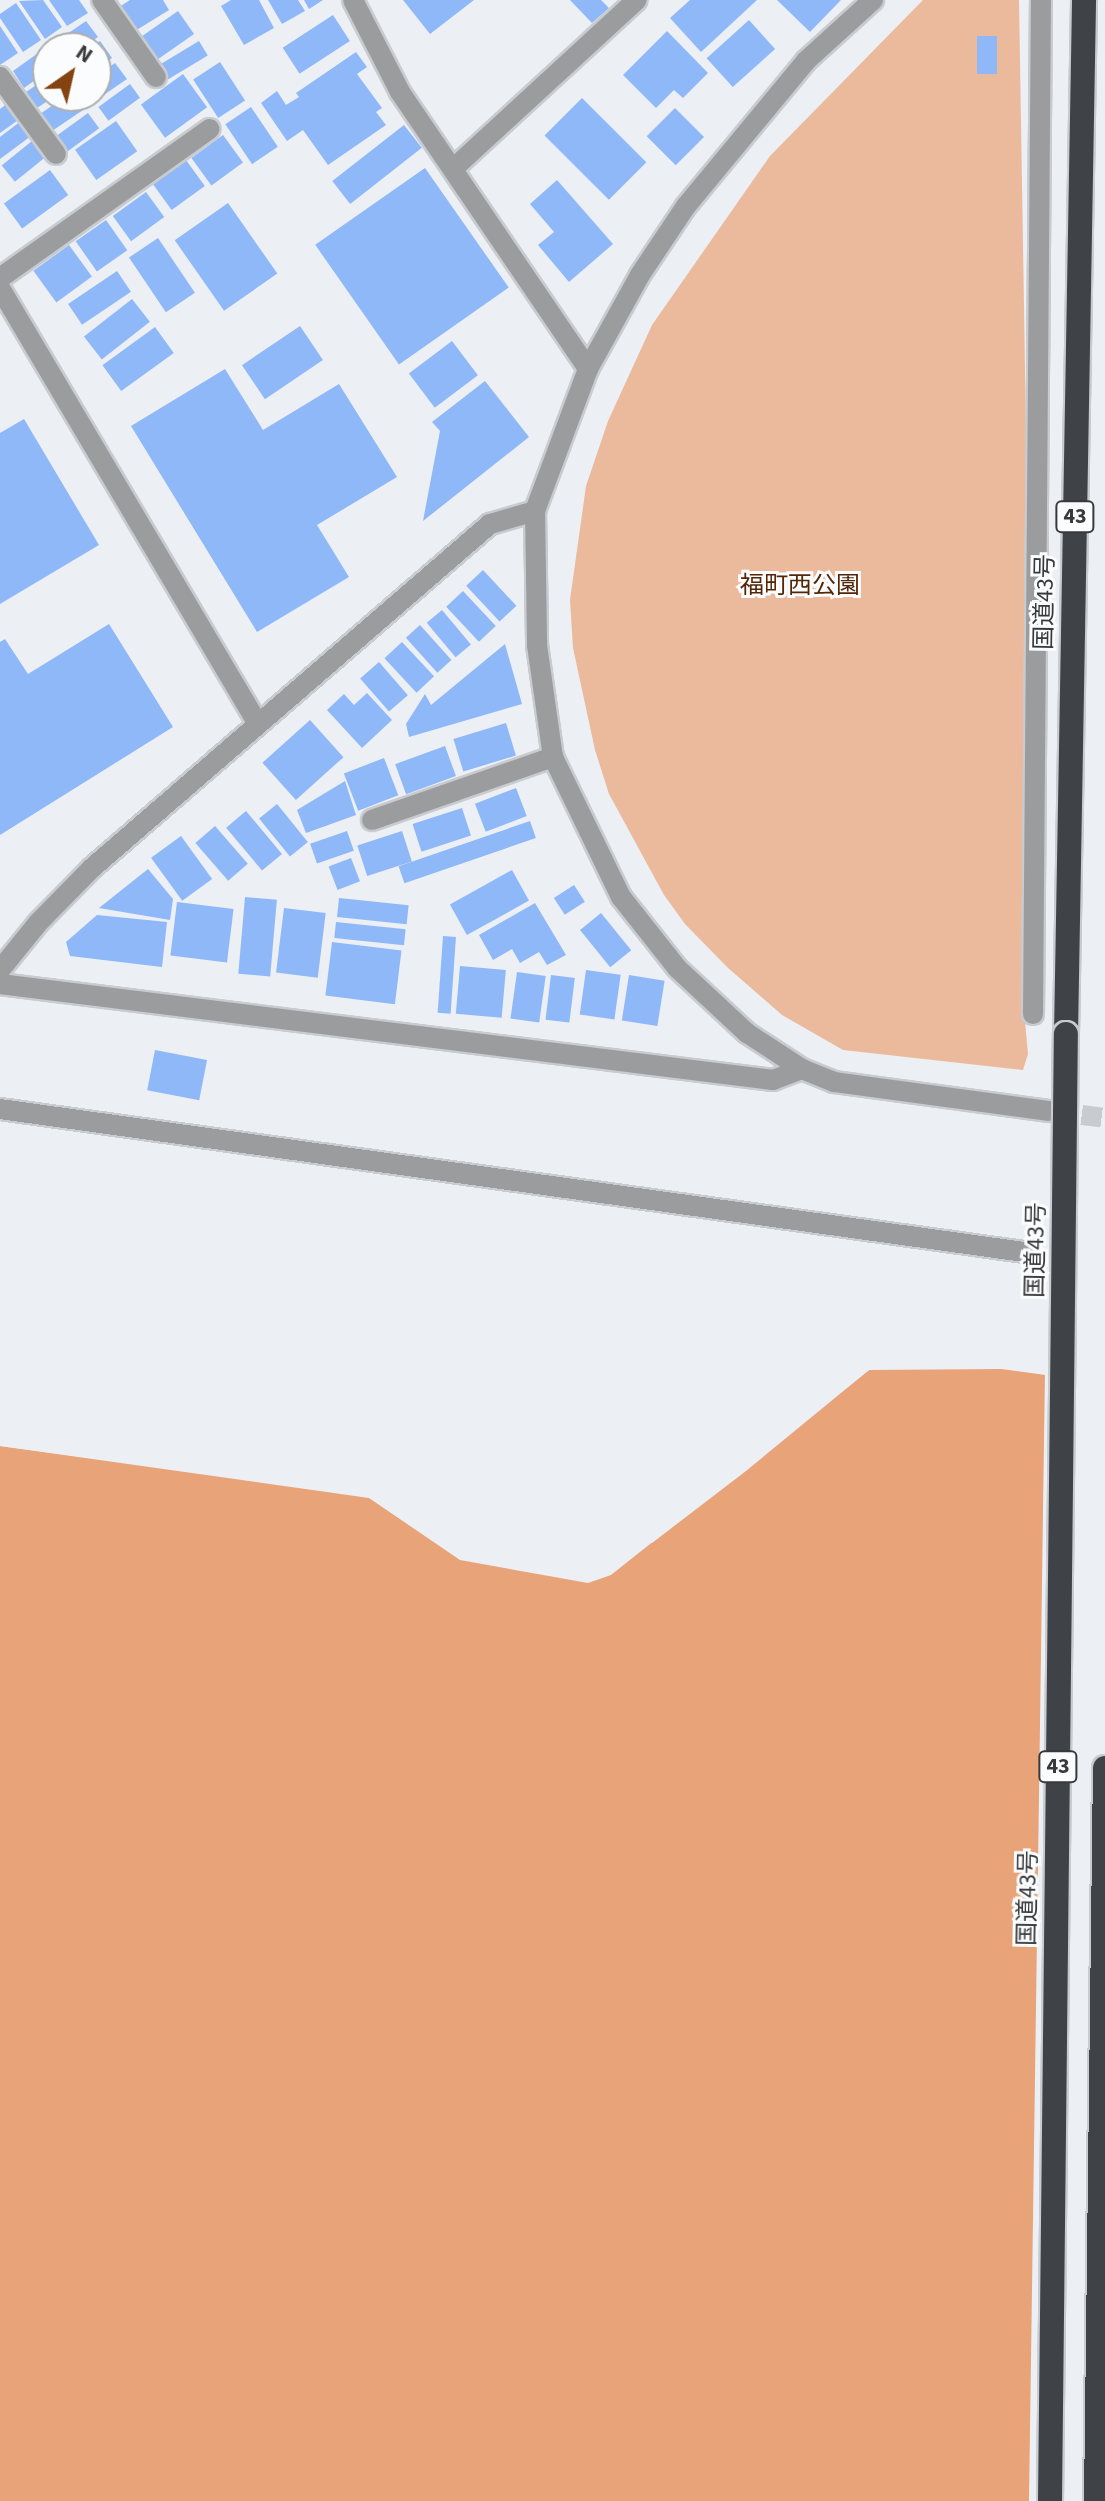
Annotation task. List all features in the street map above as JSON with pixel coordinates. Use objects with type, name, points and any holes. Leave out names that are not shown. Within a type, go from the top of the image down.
[{"type":"highway","name":"国道43号","points":[[1050,2501],[1066,1034],[1084,0]]},
{"type":"highway","name":"43","points":[[1096,2501],[1105,1768]]},
{"type":"street","points":[[102,0],[156,77]]},
{"type":"street","points":[[454,168],[637,0]]},
{"type":"street","points":[[873,0],[806,61],[686,206],[640,275],[588,369],[535,511],[537,645],[553,757],[621,897],[677,968],[747,1033],[802,1069],[834,1082],[1049,1111]]},
{"type":"street","points":[[1033,1014],[1041,0]]},
{"type":"street","points":[[355,1],[400,92],[588,369]]},
{"type":"street","points":[[0,77],[56,154]]},
{"type":"street","points":[[0,278],[210,129]]},
{"type":"street","points":[[0,288],[258,724]]},
{"type":"street","points":[[0,970],[64,895],[490,524],[535,511]]},
{"type":"street","points":[[372,820],[553,757]]},
{"type":"street","points":[[0,984],[773,1080],[802,1069]]},
{"type":"street","points":[[0,1109],[1024,1252]]},
{"type":"street","points":[[0,1116],[23,1112]]},
{"type":"green space","name":"福町西公園","points":[[923,0],[1019,0],[1028,549],[1023,999],[1028,1054],[1023,1070],[843,1050],[782,1015],[728,968],[685,924],[664,895],[609,794],[595,750],[573,648],[570,600],[586,486],[608,421],[652,325],[770,156]]},
{"type":"shaded area","points":[[1001,1369],[1105,1383],[1105,2501],[0,2501],[0,1446],[369,1498],[460,1560],[588,1583],[611,1575],[869,1370]]},
{"type":"pier","points":[[866,1368],[869,1370],[746,1471],[652,1543],[647,1542]]},
{"type":"pier","points":[[1045,1371],[1105,1379],[1105,2501],[1029,2501]]},
{"type":"pier","points":[[0,1442],[369,1494],[374,1496],[0,1446]]},
{"type":"building","points":[[43,0],[62,27],[55,32],[40,32],[19,1]]},
{"type":"building","points":[[49,0],[79,0],[88,13],[67,26]]},
{"type":"building","points":[[130,0],[163,0],[169,10],[135,31],[119,7]]},
{"type":"building","points":[[231,0],[259,0],[274,28],[244,45],[221,6]]},
{"type":"building","points":[[268,0],[298,0],[305,11],[282,24]]},
{"type":"building","points":[[304,0],[323,0],[309,9]]},
{"type":"building","points":[[403,0],[474,0],[430,34]]},
{"type":"building","points":[[570,0],[601,0],[609,8],[592,23]]},
{"type":"building","points":[[690,0],[757,0],[701,52],[670,18]]},
{"type":"building","points":[[777,0],[841,0],[810,32]]},
{"type":"building","points":[[16,3],[36,32],[32,32],[32,46],[23,52],[0,14]]},
{"type":"building","points":[[178,11],[194,34],[155,61],[139,39]]},
{"type":"building","points":[[333,15],[350,41],[300,74],[283,48]]},
{"type":"building","points":[[749,20],[775,49],[733,87],[707,58]]},
{"type":"building","points":[[86,21],[94,32],[70,32]]},
{"type":"building","points":[[0,26],[18,53],[0,65]]},
{"type":"building","points":[[667,31],[708,73],[683,98],[674,90],[656,108],[623,75]]},
{"type":"building","points":[[977,36],[997,36],[997,74],[977,74]]},
{"type":"building","points":[[199,41],[208,56],[168,79],[160,65]]},
{"type":"building","points":[[356,52],[367,67],[357,74],[382,108],[376,112],[386,125],[328,165],[303,130],[287,141],[261,103],[277,91],[286,105],[299,97],[296,93]]},
{"type":"building","points":[[32,57],[32,82],[24,88],[13,71]]},
{"type":"building","points":[[220,62],[245,101],[218,118],[193,79]]},
{"type":"building","points":[[115,63],[127,79],[112,89],[112,65]]},
{"type":"building","points":[[183,74],[207,107],[165,138],[141,105]]},
{"type":"building","points":[[130,84],[140,98],[108,121],[102,112],[112,112],[112,97]]},
{"type":"building","points":[[582,98],[646,162],[609,200],[545,135]]},
{"type":"building","points":[[9,102],[21,118],[0,133],[0,109]]},
{"type":"building","points":[[251,107],[278,147],[252,164],[225,124]]},
{"type":"building","points":[[675,108],[704,137],[676,165],[647,136]]},
{"type":"building","points":[[43,112],[80,112],[52,131],[40,114]]},
{"type":"building","points":[[88,113],[99,128],[67,152],[56,137]]},
{"type":"building","points":[[21,121],[31,136],[0,159],[0,137]]},
{"type":"building","points":[[116,121],[137,151],[96,180],[75,150]]},
{"type":"building","points":[[404,125],[422,148],[350,204],[332,181]]},
{"type":"building","points":[[223,135],[243,163],[211,185],[191,158]]},
{"type":"building","points":[[32,141],[45,157],[15,182],[2,166]]},
{"type":"building","points":[[186,160],[205,186],[172,210],[153,184]]},
{"type":"building","points":[[425,168],[509,288],[399,364],[315,245]]},
{"type":"building","points":[[50,170],[68,195],[22,229],[4,204]]},
{"type":"building","points":[[557,180],[613,244],[569,282],[538,245],[554,232],[530,204]]},
{"type":"building","points":[[146,192],[164,217],[131,241],[113,216]]},
{"type":"building","points":[[228,203],[277,273],[224,311],[175,240]]},
{"type":"building","points":[[106,220],[127,250],[97,272],[76,241]]},
{"type":"building","points":[[158,238],[195,293],[166,312],[129,258]]},
{"type":"building","points":[[69,245],[92,277],[56,302],[33,271]]},
{"type":"building","points":[[117,271],[131,292],[82,325],[68,304]]},
{"type":"building","points":[[132,299],[150,322],[102,359],[84,337]]},
{"type":"building","points":[[300,326],[323,360],[265,399],[242,365]]},
{"type":"building","points":[[155,327],[174,353],[121,391],[102,365]]},
{"type":"building","points":[[452,341],[478,375],[435,408],[409,373]]},
{"type":"building","points":[[225,369],[263,430],[339,384],[397,477],[317,525],[349,577],[257,632],[131,426]]},
{"type":"building","points":[[485,381],[529,437],[423,521],[440,431],[432,422]]},
{"type":"building","points":[[24,419],[99,545],[0,604],[0,433]]},
{"type":"building","points":[[483,570],[516,606],[500,622],[466,586]]},
{"type":"building","points":[[463,591],[496,626],[479,642],[446,607]]},
{"type":"building","points":[[442,610],[471,644],[456,657],[427,623]]},
{"type":"building","points":[[109,624],[173,727],[0,835],[0,642],[5,639],[28,674]]},
{"type":"building","points":[[420,625],[451,660],[437,673],[406,638]]},
{"type":"building","points":[[402,642],[434,676],[417,693],[384,658]]},
{"type":"building","points":[[505,644],[522,704],[409,737],[406,724],[425,694],[431,705]]},
{"type":"building","points":[[379,662],[408,695],[389,712],[360,678]]},
{"type":"building","points":[[367,693],[392,720],[362,748],[327,710],[344,694],[354,705]]},
{"type":"building","points":[[310,720],[343,757],[296,800],[262,763]]},
{"type":"building","points":[[506,723],[516,756],[463,772],[453,739]]},
{"type":"building","points":[[445,746],[456,776],[406,794],[395,764]]},
{"type":"building","points":[[384,758],[398,795],[358,811],[344,773]]},
{"type":"building","points":[[345,781],[356,815],[306,833],[297,810]]},
{"type":"building","points":[[516,788],[527,816],[486,832],[475,804]]},
{"type":"building","points":[[277,804],[308,842],[290,857],[259,818]]},
{"type":"building","points":[[462,808],[471,836],[422,852],[413,824]]},
{"type":"building","points":[[246,811],[282,854],[262,871],[226,828]]},
{"type":"building","points":[[530,821],[536,838],[404,883],[399,866]]},
{"type":"building","points":[[215,826],[248,864],[228,881],[195,843]]},
{"type":"building","points":[[347,831],[354,851],[317,864],[310,844]]},
{"type":"building","points":[[402,831],[412,861],[367,876],[357,846]]},
{"type":"building","points":[[181,836],[212,879],[182,901],[151,858]]},
{"type":"building","points":[[351,858],[360,881],[338,890],[329,867]]},
{"type":"building","points":[[148,869],[173,899],[170,920],[99,908]]},
{"type":"building","points":[[512,870],[529,901],[467,935],[450,904]]},
{"type":"building","points":[[574,885],[585,902],[565,915],[554,898]]},
{"type":"building","points":[[245,897],[277,900],[270,976],[238,974]]},
{"type":"building","points":[[339,898],[409,905],[407,924],[337,917]]},
{"type":"building","points":[[177,902],[234,909],[227,963],[170,956]]},
{"type":"building","points":[[535,903],[566,955],[547,965],[539,952],[520,963],[512,949],[493,960],[479,935]]},
{"type":"building","points":[[284,908],[326,913],[318,978],[276,973]]},
{"type":"building","points":[[601,913],[631,950],[610,967],[580,930]]},
{"type":"building","points":[[97,915],[167,922],[162,967],[70,956],[66,942]]},
{"type":"building","points":[[336,922],[406,929],[404,945],[334,938]]},
{"type":"building","points":[[443,936],[456,937],[451,1014],[438,1013]]},
{"type":"building","points":[[332,942],[401,951],[395,1004],[325,996]]},
{"type":"building","points":[[460,966],[506,970],[502,1018],[456,1014]]},
{"type":"building","points":[[586,970],[621,975],[614,1019],[580,1015]]},
{"type":"building","points":[[517,972],[546,976],[539,1023],[510,1019]]},
{"type":"building","points":[[551,975],[575,978],[569,1023],[546,1020]]},
{"type":"building","points":[[629,975],[665,981],[657,1026],[622,1020]]},
{"type":"building","points":[[155,1050],[207,1060],[199,1100],[147,1090]]},
{"type":"tunnel","points":[[1052,1111],[1105,1118]]}]
